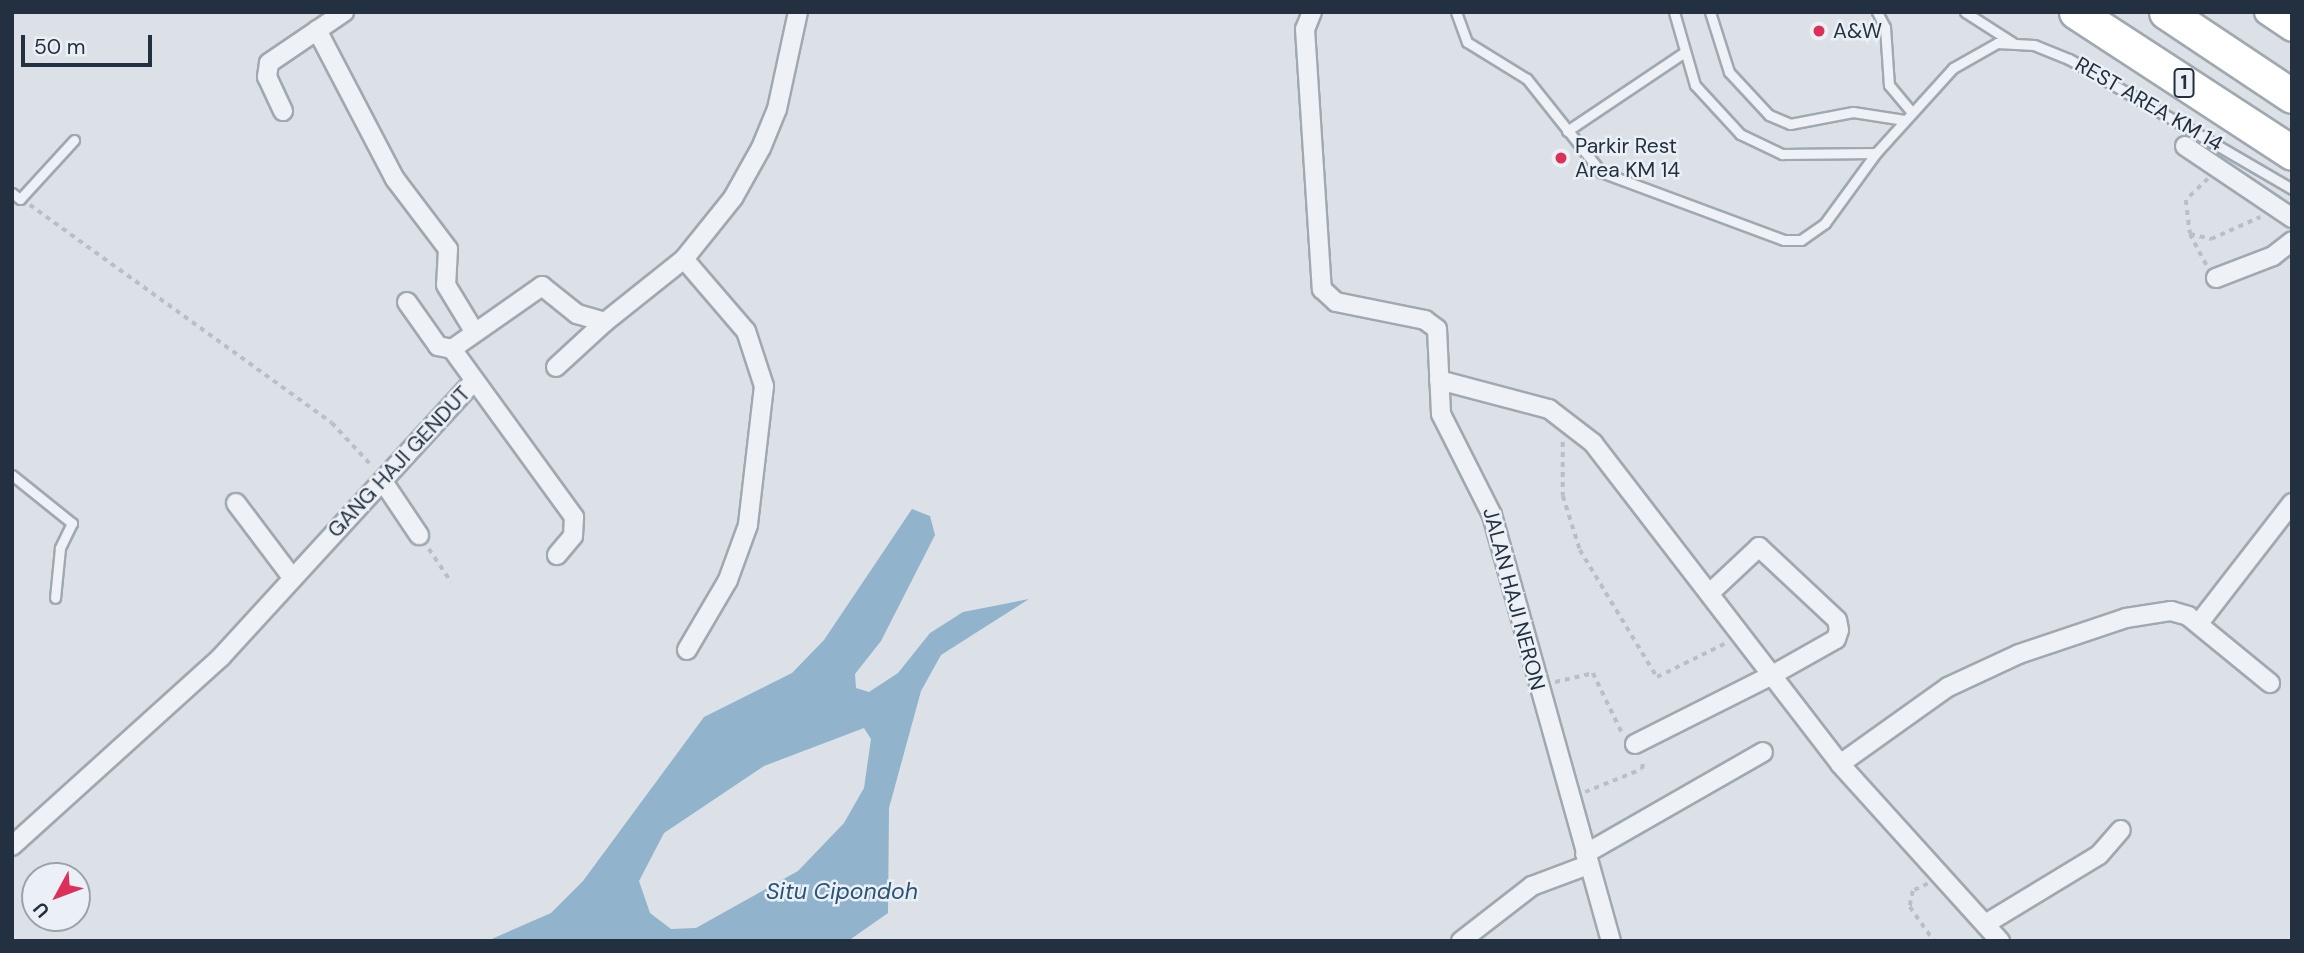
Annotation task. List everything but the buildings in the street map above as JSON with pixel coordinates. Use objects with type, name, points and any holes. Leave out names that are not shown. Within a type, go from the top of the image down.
[{"type":"highway","name":"1","points":[[2076,12],[2292,153]]},
{"type":"highway","name":"1","points":[[2166,12],[2292,96]]},
{"type":"main road","points":[[2267,12],[2292,29]]},
{"type":"street","points":[[283,111],[267,77],[268,63],[344,12]]},
{"type":"street","points":[[556,367],[605,322],[684,259],[733,198],[761,148],[777,109],[798,12]]},
{"type":"street","name":"JALAN HAJI NERON","points":[[1312,12],[1305,29],[1325,295],[1432,323],[1440,337],[1439,380],[1446,429],[1492,514],[1538,689],[1611,941]]},
{"type":"street","points":[[317,30],[395,179],[448,250],[446,285],[474,331]]},
{"type":"street","points":[[2185,146],[2285,214]]},
{"type":"street","points":[[2216,278],[2273,256],[2292,241]]},
{"type":"street","points":[[684,259],[746,331],[764,386],[748,525],[728,580],[687,650]]},
{"type":"street","points":[[452,349],[474,331],[542,286],[578,314],[605,322]]},
{"type":"street","name":"GANG HAJI GENDUT","points":[[12,846],[222,657],[291,576],[384,483],[473,382],[452,349],[438,346],[407,302]]},
{"type":"street","points":[[1439,380],[1524,400],[1563,418],[1612,465],[1712,591],[1840,764],[1945,875],[2000,941]]},
{"type":"street","points":[[473,382],[574,517],[573,536],[557,555]]},
{"type":"street","points":[[384,483],[419,535]]},
{"type":"street","points":[[236,503],[291,576]]},
{"type":"street","points":[[2199,623],[2292,503]]},
{"type":"street","points":[[1635,744],[1774,674],[1836,639],[1837,620],[1759,547],[1712,591]]},
{"type":"street","points":[[1840,764],[1948,687],[2019,654],[2126,618],[2171,611],[2199,623],[2270,683]]},
{"type":"street","points":[[1461,941],[1532,886],[1586,859],[1763,752]]},
{"type":"street","points":[[1987,923],[2099,855],[2121,830]]},
{"type":"lane","points":[[1456,12],[1467,41],[1519,71],[1601,172],[1784,240],[1801,240],[1825,223],[1876,153],[1912,112],[1889,85],[1885,27],[1877,12]]},
{"type":"lane","points":[[1674,12],[1683,53],[1707,105],[1761,146],[1802,157],[1876,153]]},
{"type":"lane","points":[[1710,12],[1729,72],[1769,115],[1790,124],[1853,112],[1904,120]]},
{"type":"lane","points":[[1965,12],[2013,43]]},
{"type":"lane","name":"REST AREA KM 14","points":[[1912,112],[1953,68],[1997,43],[2013,43],[2069,59],[2292,189]]},
{"type":"lane","points":[[1567,131],[1683,53]]},
{"type":"lane","points":[[16,196],[74,140]]},
{"type":"lane","points":[[12,475],[72,523],[60,548],[55,598]]},
{"type":"path","points":[[2216,278],[2190,234],[2186,200],[2221,170]]},
{"type":"path","points":[[16,196],[332,423],[384,483]]},
{"type":"path","points":[[2190,234],[2211,239],[2285,214]]},
{"type":"path","points":[[1563,418],[1563,496],[1580,550],[1657,677],[1664,679],[1744,633]]},
{"type":"path","points":[[419,535],[451,582]]},
{"type":"path","points":[[1538,689],[1593,673],[1626,740],[1635,744],[1642,769],[1570,798]]},
{"type":"path","points":[[1934,941],[1910,898],[1945,875]]},
{"type":"water","name":"Situ Cipondoh","points":[[912,509],[930,516],[935,535],[881,641],[855,674],[856,688],[869,692],[898,673],[930,633],[963,612],[1029,599],[941,655],[921,691],[889,808],[888,913],[848,941],[487,941],[551,913],[583,881],[704,717],[792,673],[824,640]],"holes":[[[864,728],[871,739],[864,788],[844,823],[798,871],[696,928],[671,929],[650,913],[639,881],[664,833],[764,766]]]},
{"type":"place","name":"A&W","points":[[1819,31]]},
{"type":"place","name":"Parkir Rest Area KM 14","points":[[1561,158]]}]
